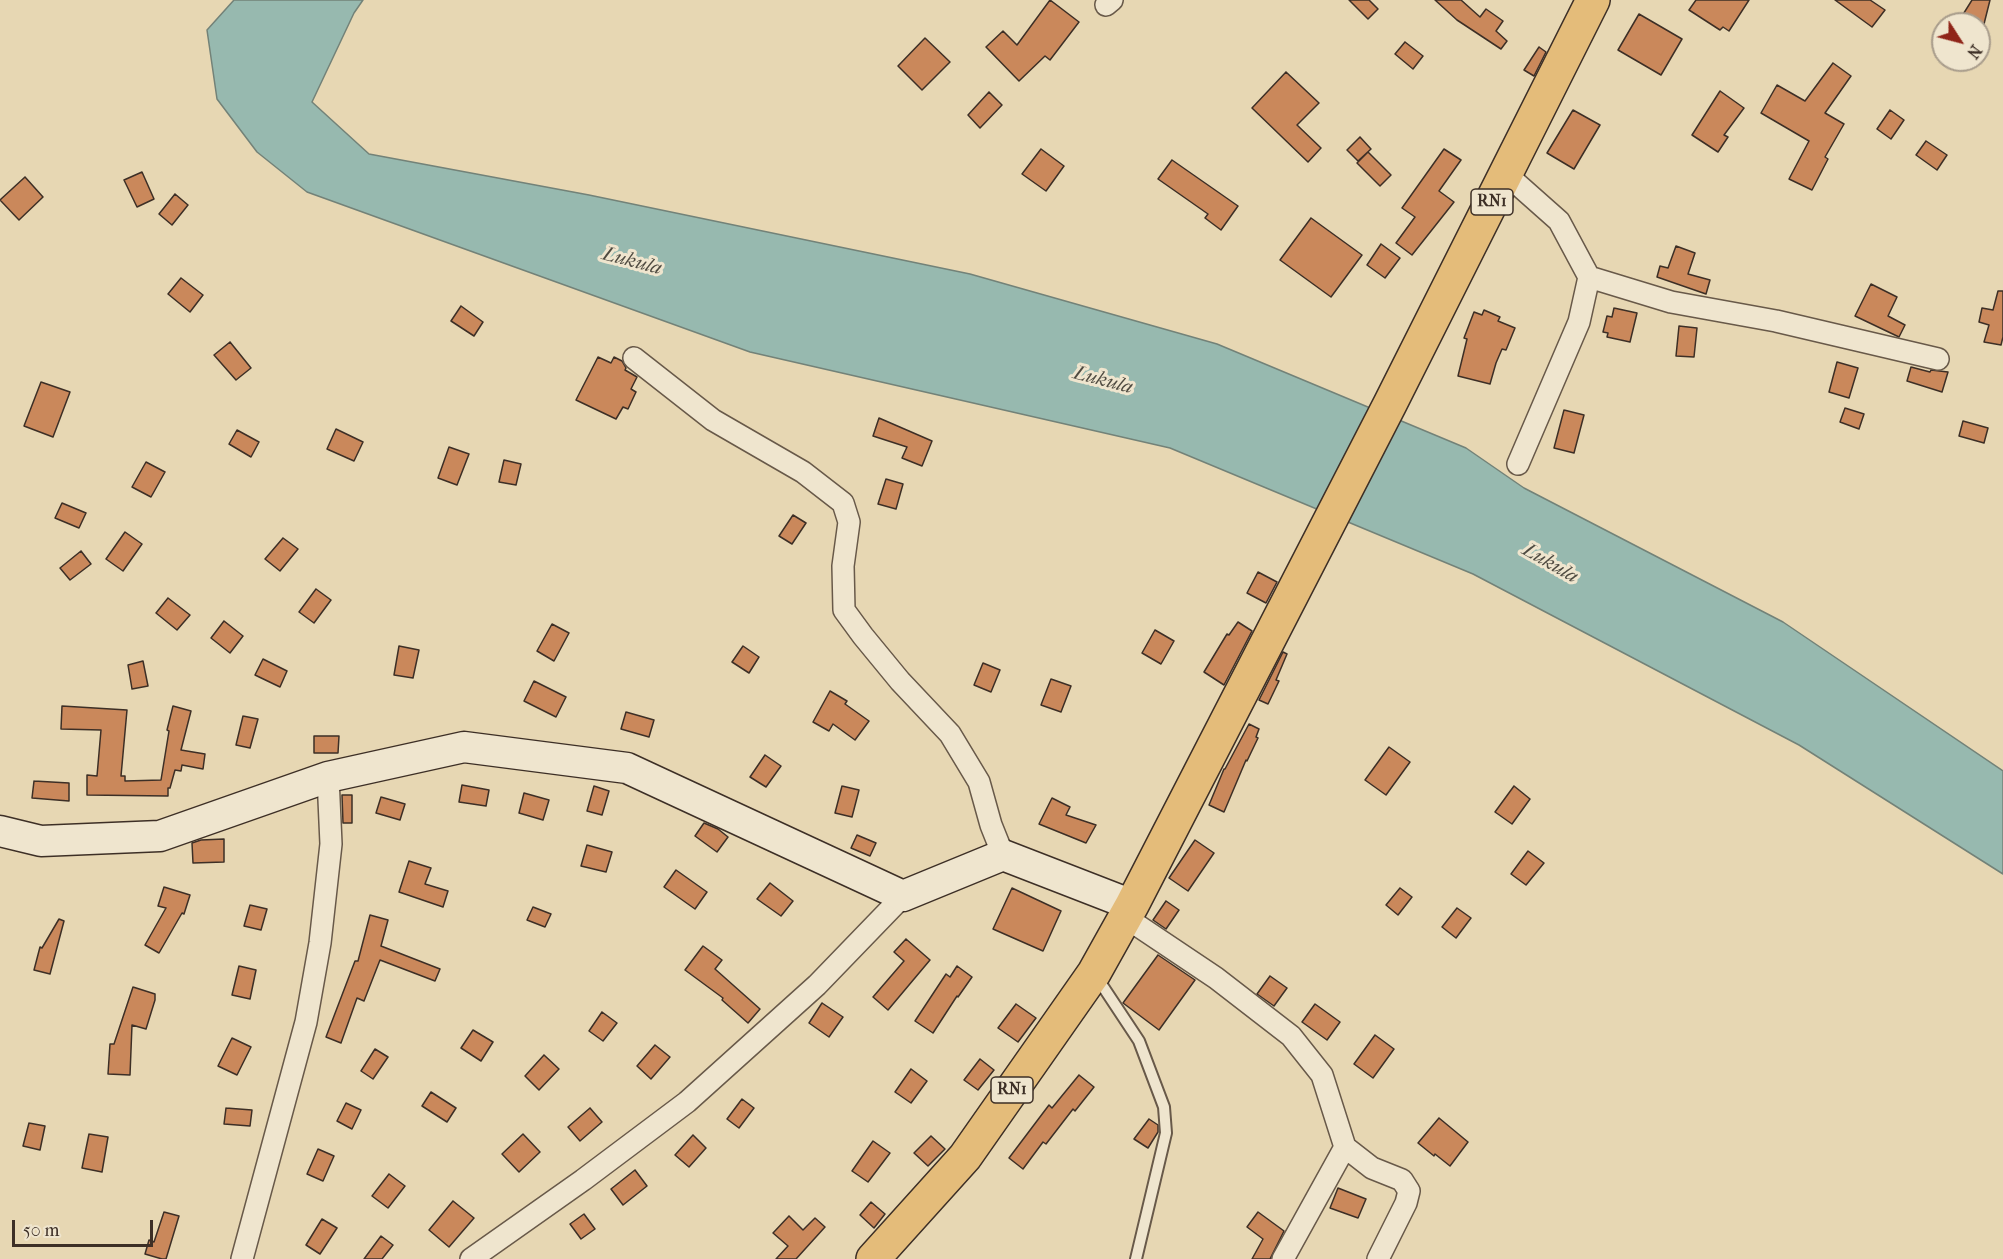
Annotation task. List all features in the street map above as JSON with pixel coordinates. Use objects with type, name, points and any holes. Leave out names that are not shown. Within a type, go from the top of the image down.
[{"type":"highway","name":"RN1","points":[[873,1259],[965,1157],[1094,974],[1390,404],[1593,0]]},
{"type":"street","points":[[1506,174],[1559,222],[1588,277],[1579,322],[1518,464]]},
{"type":"street","points":[[1588,277],[1671,302],[1776,321],[1938,359]]},
{"type":"street","points":[[634,358],[713,420],[803,472],[843,503],[849,522],[843,566],[844,610],[900,681],[950,734],[979,782],[991,825],[1003,855],[1128,911],[1291,1036],[1322,1075],[1345,1147],[1372,1168],[1401,1180],[1409,1191],[1406,1203],[1378,1259]]},
{"type":"street","points":[[0,831],[41,841],[160,836],[328,777],[464,747],[627,768],[903,896]]},
{"type":"street","points":[[242,1259],[306,1022],[320,943],[331,844],[328,777]]},
{"type":"street","points":[[471,1259],[583,1180],[687,1102],[817,985],[903,896],[1003,855]]},
{"type":"street","points":[[1283,1259],[1345,1147]]},
{"type":"lane","points":[[1094,974],[1139,1041],[1164,1107],[1166,1133],[1136,1259]]},
{"type":"water","name":"Lukula","points":[[234,0],[363,0],[354,13],[312,102],[369,154],[589,195],[970,274],[1217,344],[1466,448],[1524,488],[1783,622],[2003,771],[2003,874],[1799,745],[1473,574],[1170,448],[750,352],[307,192],[257,152],[217,99],[207,30]]},
{"type":"building","points":[[1050,0],[1079,22],[1050,60],[1045,56],[1019,81],[986,47],[1003,31],[1017,45]]},
{"type":"building","points":[[1349,0],[1369,0],[1378,9],[1368,19]]},
{"type":"building","points":[[1435,0],[1461,0],[1480,17],[1486,9],[1503,21],[1496,31],[1507,41],[1501,49],[1457,20]]},
{"type":"building","points":[[1696,0],[1749,0],[1729,31],[1723,27],[1720,30],[1689,10]]},
{"type":"building","points":[[1835,0],[1870,0],[1885,10],[1872,27]]},
{"type":"building","points":[[1972,0],[1990,0],[1987,12],[1964,12]]},
{"type":"building","points":[[1639,14],[1682,39],[1661,75],[1618,50]]},
{"type":"building","points":[[925,38],[950,62],[922,90],[898,66]]},
{"type":"building","points":[[1405,42],[1423,56],[1413,69],[1395,54]]},
{"type":"building","points":[[1539,47],[1546,52],[1534,76],[1524,70]]},
{"type":"building","points":[[1833,63],[1851,76],[1825,113],[1844,124],[1825,157],[1828,159],[1812,190],[1789,179],[1809,141],[1761,113],[1777,85],[1805,101]]},
{"type":"building","points":[[1286,72],[1319,103],[1297,125],[1321,148],[1308,162],[1252,108]]},
{"type":"building","points":[[1720,91],[1744,108],[1724,135],[1728,137],[1718,152],[1692,135]]},
{"type":"building","points":[[989,92],[1002,105],[980,128],[968,115]]},
{"type":"building","points":[[1573,110],[1600,125],[1574,169],[1547,153]]},
{"type":"building","points":[[1890,110],[1904,120],[1891,139],[1877,129]]},
{"type":"building","points":[[1360,137],[1371,149],[1358,161],[1347,150]]},
{"type":"building","points":[[1926,141],[1947,155],[1937,170],[1916,155]]},
{"type":"building","points":[[1041,149],[1064,166],[1046,191],[1022,174]]},
{"type":"building","points":[[1444,149],[1461,160],[1439,191],[1454,202],[1412,255],[1396,243],[1415,217],[1402,208]]},
{"type":"building","points":[[1368,152],[1391,175],[1380,186],[1357,163]]},
{"type":"building","points":[[1172,160],[1238,206],[1221,230],[1205,218],[1208,214],[1158,179]]},
{"type":"building","points":[[142,172],[154,199],[137,207],[124,180]]},
{"type":"building","points":[[25,177],[43,197],[19,220],[0,200]]},
{"type":"building","points":[[175,194],[188,205],[172,225],[159,214]]},
{"type":"building","points":[[1311,218],[1362,255],[1331,297],[1280,260]]},
{"type":"building","points":[[1381,244],[1400,258],[1385,278],[1367,265]]},
{"type":"building","points":[[1676,246],[1695,253],[1688,274],[1710,280],[1706,294],[1657,277],[1660,266],[1668,268]]},
{"type":"building","points":[[181,278],[203,295],[190,312],[168,294]]},
{"type":"building","points":[[1871,284],[1897,297],[1888,316],[1905,325],[1899,337],[1855,316]]},
{"type":"building","points":[[1998,291],[2003,291],[2001,345],[1984,342],[1989,325],[1979,322],[1982,308],[1993,310]]},
{"type":"building","points":[[461,306],[483,322],[474,336],[451,321]]},
{"type":"building","points":[[1614,308],[1637,313],[1630,342],[1607,337],[1608,333],[1603,332],[1607,316],[1612,317]]},
{"type":"building","points":[[1484,310],[1500,317],[1498,321],[1515,328],[1506,350],[1502,349],[1490,384],[1458,376],[1467,339],[1464,338],[1474,312],[1482,315]]},
{"type":"building","points":[[1679,326],[1697,328],[1694,357],[1676,356]]},
{"type":"building","points":[[230,342],[251,368],[236,380],[214,355]]},
{"type":"building","points":[[598,357],[611,363],[614,357],[622,361],[625,370],[637,377],[631,389],[636,392],[628,409],[623,407],[616,419],[576,400]]},
{"type":"building","points":[[1837,362],[1858,368],[1849,398],[1829,392]]},
{"type":"building","points":[[1911,367],[1930,372],[1931,370],[1948,372],[1942,392],[1907,381]]},
{"type":"building","points":[[41,382],[70,392],[53,437],[24,426]]},
{"type":"building","points":[[1845,408],[1864,414],[1859,429],[1840,422]]},
{"type":"building","points":[[1564,410],[1584,415],[1574,453],[1554,448]]},
{"type":"building","points":[[879,418],[932,441],[922,466],[902,458],[907,447],[873,436]]},
{"type":"building","points":[[1963,421],[1988,428],[1984,443],[1959,436]]},
{"type":"building","points":[[336,429],[363,442],[354,461],[327,449]]},
{"type":"building","points":[[237,430],[259,442],[251,457],[229,444]]},
{"type":"building","points":[[449,447],[469,454],[457,485],[438,478]]},
{"type":"building","points":[[504,460],[521,464],[516,485],[499,482]]},
{"type":"building","points":[[146,462],[165,472],[151,497],[132,487]]},
{"type":"building","points":[[886,479],[903,484],[896,509],[878,504]]},
{"type":"building","points":[[62,503],[86,513],[79,528],[55,518]]},
{"type":"building","points":[[793,515],[806,523],[792,544],[779,536]]},
{"type":"building","points":[[125,532],[142,544],[123,571],[106,559]]},
{"type":"building","points":[[283,538],[298,549],[280,571],[265,559]]},
{"type":"building","points":[[81,551],[91,564],[70,580],[60,568]]},
{"type":"building","points":[[1258,572],[1277,582],[1266,603],[1247,593]]},
{"type":"building","points":[[316,589],[331,600],[314,623],[299,612]]},
{"type":"building","points":[[168,598],[190,615],[177,630],[156,613]]},
{"type":"building","points":[[224,621],[243,636],[230,653],[211,638]]},
{"type":"building","points":[[1238,622],[1252,631],[1224,685],[1204,672],[1227,634],[1229,635]]},
{"type":"building","points":[[552,624],[569,633],[554,661],[537,651]]},
{"type":"building","points":[[1155,630],[1174,641],[1161,664],[1142,653]]},
{"type":"building","points":[[399,646],[419,650],[413,678],[394,675]]},
{"type":"building","points":[[743,646],[759,657],[749,673],[732,662]]},
{"type":"building","points":[[1283,652],[1287,654],[1276,680],[1279,681],[1268,704],[1259,700]]},
{"type":"building","points":[[263,659],[287,671],[280,687],[255,675]]},
{"type":"building","points":[[143,661],[148,686],[132,689],[128,665]]},
{"type":"building","points":[[983,663],[1000,670],[991,692],[974,685]]},
{"type":"building","points":[[1051,679],[1071,686],[1061,712],[1041,705]]},
{"type":"building","points":[[534,681],[566,697],[556,717],[524,701]]},
{"type":"building","points":[[830,691],[847,701],[845,704],[869,721],[855,740],[833,724],[829,731],[813,722]]},
{"type":"building","points":[[62,706],[127,710],[121,776],[125,776],[125,781],[161,780],[169,731],[167,730],[173,706],[191,711],[181,750],[205,754],[203,769],[182,765],[181,771],[175,770],[170,788],[168,788],[168,796],[87,795],[87,775],[97,776],[101,730],[61,729]]},
{"type":"building","points":[[626,712],[654,720],[649,737],[621,729]]},
{"type":"building","points":[[243,716],[258,719],[250,748],[236,745]]},
{"type":"building","points":[[1249,724],[1259,729],[1256,737],[1258,738],[1224,812],[1209,805],[1224,769]]},
{"type":"building","points":[[314,736],[339,736],[338,753],[314,753]]},
{"type":"building","points":[[1389,747],[1410,762],[1386,795],[1365,780]]},
{"type":"building","points":[[765,755],[781,766],[766,787],[750,777]]},
{"type":"building","points":[[34,781],[69,783],[69,801],[32,798]]},
{"type":"building","points":[[462,785],[489,790],[486,806],[459,802]]},
{"type":"building","points":[[594,786],[609,791],[602,815],[587,811]]},
{"type":"building","points":[[842,786],[859,790],[852,817],[835,813]]},
{"type":"building","points":[[1514,786],[1530,799],[1512,824],[1495,812]]},
{"type":"building","points":[[524,793],[549,800],[543,820],[519,813]]},
{"type":"building","points":[[342,795],[352,795],[352,823],[343,823]]},
{"type":"building","points":[[381,797],[405,804],[400,820],[376,813]]},
{"type":"building","points":[[1052,798],[1070,807],[1066,815],[1096,825],[1086,843],[1039,824]]},
{"type":"building","points":[[704,823],[718,829],[728,837],[717,852],[695,836]]},
{"type":"building","points":[[857,835],[876,843],[870,856],[851,848]]},
{"type":"building","points":[[224,839],[224,862],[193,863],[192,843],[201,840]]},
{"type":"building","points":[[1195,840],[1214,853],[1188,891],[1169,878]]},
{"type":"building","points":[[587,845],[612,852],[606,872],[581,866]]},
{"type":"building","points":[[1528,851],[1544,863],[1526,885],[1511,874]]},
{"type":"building","points":[[409,861],[431,868],[425,884],[448,891],[443,907],[399,892]]},
{"type":"building","points":[[676,870],[707,892],[695,909],[664,887]]},
{"type":"building","points":[[770,883],[793,901],[781,916],[757,899]]},
{"type":"building","points":[[164,887],[190,895],[184,914],[182,913],[159,953],[145,945],[166,908],[158,906]]},
{"type":"building","points":[[1012,888],[1061,911],[1043,951],[993,929]]},
{"type":"building","points":[[1400,888],[1412,897],[1398,915],[1386,905]]},
{"type":"building","points":[[1166,901],[1179,910],[1166,929],[1153,920]]},
{"type":"building","points":[[250,905],[267,909],[261,930],[244,926]]},
{"type":"building","points":[[533,907],[551,914],[545,927],[527,920]]},
{"type":"building","points":[[1457,908],[1471,918],[1456,938],[1442,927]]},
{"type":"building","points":[[370,915],[388,920],[381,946],[440,969],[435,981],[380,960],[364,1001],[357,998],[341,1043],[326,1037],[355,961],[358,961]]},
{"type":"building","points":[[59,919],[64,921],[50,974],[34,970],[40,947],[42,948]]},
{"type":"building","points":[[906,939],[930,960],[888,1010],[873,997],[904,961],[894,952]]},
{"type":"building","points":[[703,946],[722,960],[715,969],[760,1009],[748,1023],[722,1000],[723,998],[685,970]]},
{"type":"building","points":[[1158,955],[1195,980],[1159,1030],[1123,1003]]},
{"type":"building","points":[[239,966],[256,970],[250,999],[232,995]]},
{"type":"building","points":[[957,966],[972,977],[933,1033],[915,1021],[946,974],[950,977]]},
{"type":"building","points":[[1270,976],[1287,988],[1274,1006],[1257,994]]},
{"type":"building","points":[[133,987],[155,994],[155,1000],[146,1029],[132,1025],[130,1075],[108,1074],[110,1044],[114,1044]]},
{"type":"building","points":[[822,1003],[843,1017],[829,1037],[809,1023]]},
{"type":"building","points":[[1016,1004],[1036,1018],[1018,1042],[998,1028]]},
{"type":"building","points":[[1315,1004],[1340,1022],[1327,1040],[1302,1022]]},
{"type":"building","points":[[602,1012],[617,1023],[603,1041],[589,1031]]},
{"type":"building","points":[[473,1030],[493,1042],[481,1061],[461,1048]]},
{"type":"building","points":[[1375,1035],[1394,1049],[1373,1078],[1354,1064]]},
{"type":"building","points":[[232,1038],[251,1047],[237,1075],[218,1066]]},
{"type":"building","points":[[655,1045],[670,1057],[651,1079],[637,1066]]},
{"type":"building","points":[[375,1049],[388,1057],[373,1079],[361,1071]]},
{"type":"building","points":[[544,1055],[559,1069],[539,1090],[525,1076]]},
{"type":"building","points":[[980,1059],[994,1070],[978,1090],[964,1080]]},
{"type":"building","points":[[911,1069],[927,1081],[911,1103],[895,1092]]},
{"type":"building","points":[[1079,1075],[1094,1087],[1075,1111],[1073,1109],[1046,1144],[1043,1142],[1023,1169],[1009,1158],[1049,1105],[1052,1108]]},
{"type":"building","points":[[431,1092],[456,1108],[447,1122],[422,1106]]},
{"type":"building","points":[[742,1099],[754,1108],[739,1128],[727,1119]]},
{"type":"building","points":[[346,1103],[361,1110],[352,1129],[337,1121]]},
{"type":"building","points":[[226,1108],[252,1110],[250,1126],[224,1124]]},
{"type":"building","points":[[590,1108],[602,1122],[580,1141],[568,1127]]},
{"type":"building","points":[[1439,1118],[1468,1142],[1450,1166],[1418,1143]]},
{"type":"building","points":[[1149,1119],[1158,1125],[1158,1132],[1148,1148],[1134,1139]]},
{"type":"building","points":[[29,1123],[45,1126],[40,1150],[23,1146]]},
{"type":"building","points":[[89,1134],[108,1137],[102,1172],[82,1168]]},
{"type":"building","points":[[523,1134],[540,1152],[519,1172],[502,1154]]},
{"type":"building","points":[[693,1135],[706,1148],[689,1167],[675,1155]]},
{"type":"building","points":[[931,1136],[945,1149],[928,1166],[914,1153]]},
{"type":"building","points":[[873,1141],[890,1153],[868,1182],[852,1171]]},
{"type":"building","points":[[318,1149],[334,1156],[323,1181],[307,1174]]},
{"type":"building","points":[[635,1170],[647,1186],[623,1205],[611,1189]]},
{"type":"building","points":[[389,1174],[405,1186],[388,1208],[372,1196]]},
{"type":"building","points":[[1338,1188],[1366,1199],[1358,1218],[1330,1208]]},
{"type":"building","points":[[453,1201],[474,1218],[449,1247],[429,1230]]},
{"type":"building","points":[[871,1202],[885,1214],[874,1228],[860,1215]]},
{"type":"building","points":[[164,1212],[179,1216],[166,1259],[162,1259],[145,1254],[149,1240],[154,1242]]},
{"type":"building","points":[[1258,1212],[1284,1231],[1270,1259],[1252,1259],[1263,1239],[1247,1227]]},
{"type":"building","points":[[584,1214],[595,1229],[581,1239],[570,1224]]},
{"type":"building","points":[[789,1216],[803,1230],[815,1218],[825,1227],[796,1259],[776,1259],[788,1246],[773,1233]]},
{"type":"building","points":[[322,1219],[337,1228],[320,1254],[306,1245]]},
{"type":"building","points":[[381,1236],[393,1245],[382,1259],[364,1259]]}]
